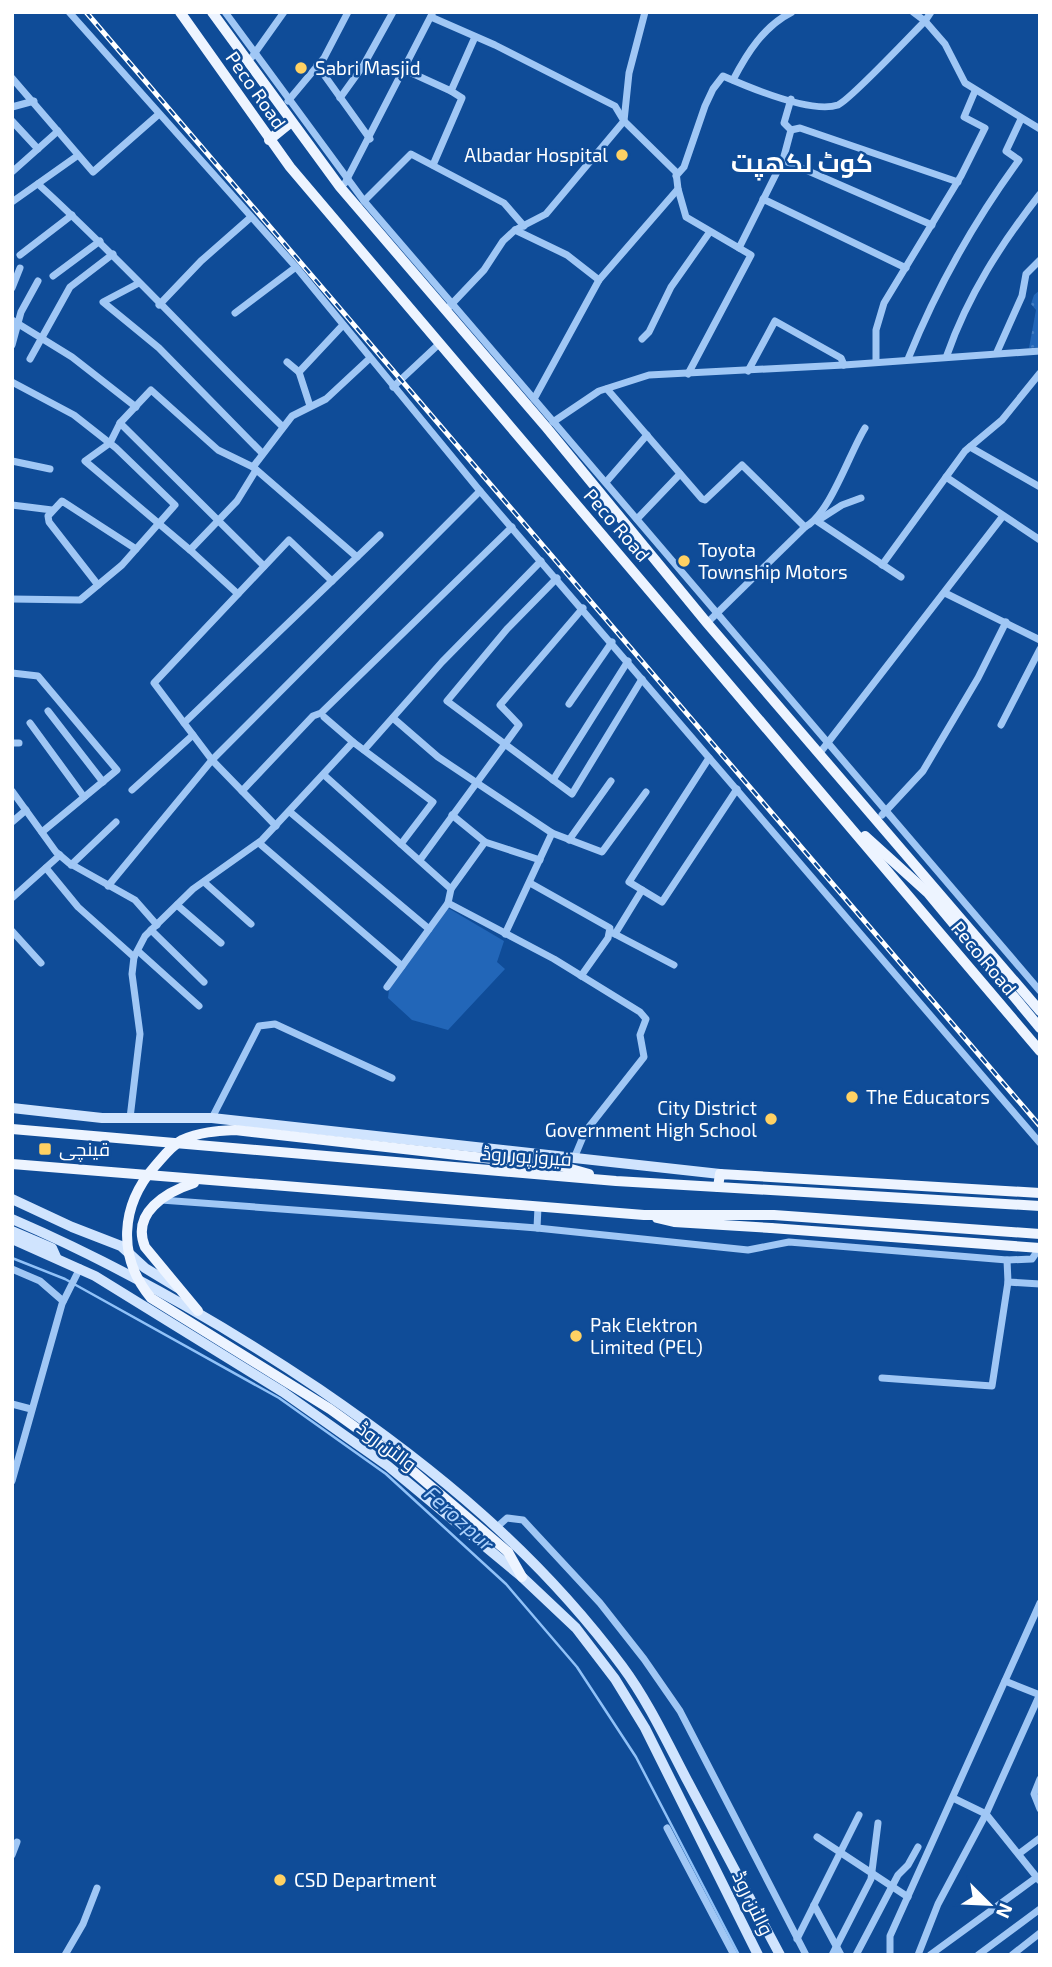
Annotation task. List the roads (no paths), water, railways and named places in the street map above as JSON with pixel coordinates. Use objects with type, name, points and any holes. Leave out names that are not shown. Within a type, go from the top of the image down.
[{"type":"main road","name":"Peco Road","points":[[180,12],[269,140],[1040,1051]]},
{"type":"main road","name":"Peco Road","points":[[212,12],[251,58],[290,123],[550,424],[674,584],[819,754],[881,817],[986,949],[1040,1011]]},
{"type":"main road","points":[[269,140],[290,123]]},
{"type":"main road","points":[[606,539],[625,523]]},
{"type":"main road","points":[[843,817],[928,893],[1040,1028]]},
{"type":"main road","points":[[12,1108],[130,1118],[212,1118],[720,1174],[1040,1195]]},
{"type":"main road","name":"فیروزپور روڈ","points":[[12,1129],[616,1181],[1040,1206]]},
{"type":"main road","points":[[522,1577],[508,1552],[394,1455],[330,1409],[151,1298],[141,1286],[128,1258],[128,1216],[144,1179],[173,1146],[183,1140],[213,1131],[235,1130],[557,1165],[616,1181]]},
{"type":"main road","points":[[12,1164],[538,1207],[644,1214],[774,1215],[1040,1234]]},
{"type":"main road","points":[[718,1187],[720,1174]]},
{"type":"main road","points":[[198,1311],[145,1247],[141,1237],[146,1215],[160,1200],[180,1187],[200,1181]]},
{"type":"main road","points":[[944,1199],[1040,1195]]},
{"type":"main road","points":[[12,1199],[121,1246],[152,1273],[181,1290]]},
{"type":"main road","points":[[644,1214],[674,1222],[1040,1247]]},
{"type":"main road","name":"والٹن روڈ","points":[[12,1219],[116,1266],[198,1311],[401,1445],[498,1526],[584,1618],[624,1668],[658,1724],[780,1955]]},
{"type":"main road","points":[[12,1231],[52,1248],[55,1257]]},
{"type":"main road","name":"والٹن روڈ","points":[[12,1239],[80,1268],[283,1392],[388,1466],[522,1577],[576,1629],[615,1679],[645,1728],[691,1816],[758,1955]]},
{"type":"street","points":[[69,12],[296,267],[480,491],[612,642],[966,1061],[1040,1143]]},
{"type":"street","points":[[225,12],[251,58],[288,101],[344,184],[364,201],[451,307],[534,399],[550,424],[607,481],[828,742],[881,817],[1040,991]]},
{"type":"street","points":[[251,58],[284,12]]},
{"type":"street","points":[[288,101],[317,65],[348,12]]},
{"type":"street","points":[[340,98],[363,66],[393,12]]},
{"type":"street","points":[[451,307],[515,230],[546,214],[624,121],[629,74],[645,12]]},
{"type":"street","points":[[733,80],[756,43],[775,23],[792,12]]},
{"type":"street","points":[[914,12],[945,44],[965,83],[1040,129]]},
{"type":"street","points":[[676,176],[684,167],[713,89],[723,76],[770,97],[820,106],[840,104],[931,12]]},
{"type":"street","points":[[344,184],[370,139],[432,15],[615,106],[624,121],[676,176],[686,217],[751,256],[688,374]]},
{"type":"street","points":[[451,91],[475,37]]},
{"type":"street","points":[[317,65],[370,139]]},
{"type":"street","points":[[405,70],[462,98],[433,165]]},
{"type":"street","points":[[12,78],[91,172],[159,114]]},
{"type":"street","points":[[876,362],[876,330],[884,303],[958,182],[985,128],[964,117],[975,91]]},
{"type":"street","points":[[790,130],[784,122],[791,99]]},
{"type":"street","points":[[12,107],[34,101]]},
{"type":"street","points":[[908,359],[932,299],[981,213],[1019,160],[1006,151],[1021,119]]},
{"type":"street","points":[[12,121],[38,149]]},
{"type":"street","points":[[790,130],[800,128],[958,182]]},
{"type":"street","points":[[739,248],[783,160],[790,130]]},
{"type":"street","points":[[12,172],[58,131]]},
{"type":"street","points":[[364,201],[411,154],[504,203],[524,226]]},
{"type":"street","points":[[12,202],[78,156]]},
{"type":"street","points":[[783,160],[932,225]]},
{"type":"street","points":[[38,184],[100,241],[159,305],[283,427]]},
{"type":"street","points":[[534,399],[599,281],[678,189]]},
{"type":"street","points":[[947,355],[957,326],[990,262],[1040,194]]},
{"type":"street","points":[[764,199],[906,268]]},
{"type":"street","points":[[20,255],[72,215]]},
{"type":"street","points":[[159,305],[201,261],[250,218]]},
{"type":"street","points":[[515,230],[567,255],[599,281]]},
{"type":"street","points":[[642,339],[649,332],[671,287],[709,233]]},
{"type":"street","points":[[53,276],[100,241]]},
{"type":"street","points":[[30,359],[69,286],[113,254]]},
{"type":"street","points":[[997,352],[1022,296],[1026,274],[1040,260]]},
{"type":"street","points":[[235,313],[296,267]]},
{"type":"street","points":[[12,288],[20,268]]},
{"type":"street","points":[[12,345],[15,322],[38,281]]},
{"type":"street","points":[[139,283],[103,302],[159,348],[262,453]]},
{"type":"street","points":[[748,371],[775,321],[841,358],[844,365]]},
{"type":"street","points":[[15,322],[72,357],[136,407]]},
{"type":"street","points":[[299,372],[343,325]]},
{"type":"street","points":[[393,387],[440,342]]},
{"type":"street","points":[[550,424],[607,389],[649,376],[1040,351]]},
{"type":"street","points":[[190,550],[237,501],[262,453],[292,416],[344,386],[369,359]]},
{"type":"street","points":[[287,362],[299,372],[310,406]]},
{"type":"street","points":[[882,565],[970,447],[1002,420],[1040,373]]},
{"type":"street","points":[[12,382],[74,415],[110,443],[175,505],[136,549],[80,600],[12,599]]},
{"type":"street","points":[[607,389],[703,500],[738,465],[745,466],[805,527]]},
{"type":"street","points":[[238,594],[85,461],[110,443],[120,424],[151,390],[218,450],[254,468],[357,557]]},
{"type":"street","points":[[120,424],[264,566]]},
{"type":"street","points":[[817,521],[865,428]]},
{"type":"street","points":[[607,481],[647,435]]},
{"type":"street","points":[[970,447],[1040,487]]},
{"type":"street","points":[[12,461],[50,468]]},
{"type":"street","points":[[637,519],[680,474]]},
{"type":"street","points":[[946,477],[1040,540]]},
{"type":"street","points":[[108,886],[212,760],[480,491]]},
{"type":"street","points":[[707,623],[805,527],[842,505],[861,498]]},
{"type":"street","points":[[98,586],[53,529],[48,516],[52,510],[62,501],[136,549]]},
{"type":"street","points":[[12,505],[52,510]]},
{"type":"street","points":[[819,754],[1003,516]]},
{"type":"street","points":[[817,521],[901,577]]},
{"type":"street","points":[[242,791],[313,716],[321,713],[512,527]]},
{"type":"street","points":[[184,723],[380,536]]},
{"type":"street","points":[[276,826],[212,760],[154,683],[289,540],[331,581]]},
{"type":"street","points":[[654,559],[665,550]]},
{"type":"street","points":[[364,750],[442,662],[541,561]]},
{"type":"street","points":[[674,584],[685,574]]},
{"type":"street","points":[[556,578],[507,629],[447,699],[572,794],[642,679]]},
{"type":"street","points":[[945,593],[1040,640]]},
{"type":"street","points":[[420,860],[520,724],[500,705],[583,608]]},
{"type":"street","points":[[881,817],[923,771],[978,678],[1006,622]]},
{"type":"street","points":[[569,704],[612,642]]},
{"type":"street","points":[[1001,725],[1040,649]]},
{"type":"street","points":[[553,780],[628,661]]},
{"type":"street","points":[[12,673],[38,676],[117,770],[42,832]]},
{"type":"street","points":[[48,711],[103,782]]},
{"type":"street","points":[[324,717],[433,802],[401,844]]},
{"type":"street","points":[[393,718],[438,757],[552,833],[604,852],[646,792]]},
{"type":"street","points":[[30,723],[85,797]]},
{"type":"street","points":[[132,790],[193,735]]},
{"type":"street","points":[[130,1118],[141,1034],[133,993],[136,954],[154,928],[177,905],[258,843],[353,742]]},
{"type":"street","points":[[709,758],[629,880],[662,902],[737,789]]},
{"type":"street","points":[[324,775],[451,889]]},
{"type":"street","points":[[569,840],[611,781]]},
{"type":"street","points":[[12,791],[60,855],[135,900],[154,928],[204,982]]},
{"type":"street","points":[[12,822],[26,810]]},
{"type":"street","points":[[290,812],[429,929]]},
{"type":"street","points":[[452,815],[485,842],[540,860]]},
{"type":"street","points":[[71,864],[116,822]]},
{"type":"street","points":[[505,934],[552,833]]},
{"type":"street","points":[[387,987],[448,903],[451,889],[485,842]]},
{"type":"street","points":[[258,843],[402,966]]},
{"type":"street","points":[[12,898],[60,855]]},
{"type":"street","points":[[46,868],[78,907],[199,1006]]},
{"type":"street","points":[[204,882],[251,924]]},
{"type":"street","points":[[530,883],[610,928],[613,933],[674,965]]},
{"type":"street","points":[[581,976],[642,890]]},
{"type":"street","points":[[448,903],[581,976],[640,1012],[646,1019],[640,1035],[644,1057],[585,1132],[575,1156]]},
{"type":"street","points":[[177,905],[221,943]]},
{"type":"street","points":[[12,931],[41,963]]},
{"type":"street","points":[[986,949],[997,941]]},
{"type":"street","points":[[212,1118],[259,1027],[266,1023],[275,1024],[392,1078]]},
{"type":"street","points":[[160,1200],[537,1228],[748,1250],[789,1242],[1007,1260],[1036,1259],[1040,1247]]},
{"type":"street","points":[[537,1228],[538,1207]]},
{"type":"street","points":[[882,1378],[992,1386],[1008,1282],[1007,1260]]},
{"type":"street","points":[[12,1481],[15,1459],[63,1301],[80,1268]]},
{"type":"street","points":[[12,1269],[40,1281],[63,1301]]},
{"type":"street","points":[[1008,1282],[1040,1284]]},
{"type":"street","points":[[12,1404],[30,1409]]},
{"type":"street","points":[[498,1526],[507,1518],[523,1520],[600,1603],[644,1659],[680,1711],[806,1955]]},
{"type":"street","points":[[890,1955],[890,1936],[1040,1603]]},
{"type":"street","points":[[918,1955],[937,1904],[986,1814],[1040,1695],[1005,1681]]},
{"type":"street","points":[[1040,1780],[1034,1794],[1040,1809]]},
{"type":"street","points":[[930,1955],[1039,1879],[986,1814],[953,1798]]},
{"type":"street","points":[[797,1939],[843,1852],[859,1815]]},
{"type":"street","points":[[832,1955],[863,1899],[872,1873],[878,1823]]},
{"type":"street","points":[[667,1828],[734,1955]]},
{"type":"street","points":[[817,1837],[908,1897]]},
{"type":"street","points":[[1020,1853],[1040,1838]]},
{"type":"street","points":[[12,1855],[17,1842]]},
{"type":"street","points":[[856,1955],[892,1888],[918,1847]]},
{"type":"street","points":[[65,1955],[83,1924],[97,1888]]},
{"type":"street","points":[[814,1905],[841,1955]]},
{"type":"street","points":[[978,1955],[1040,1909]]},
{"type":"street","points":[[1012,1955],[1040,1933]]},
{"type":"waterway","name":"Ferozpur","points":[[12,1258],[65,1279],[279,1398],[386,1474],[506,1584],[577,1667],[636,1757],[739,1955]]},
{"type":"railway","points":[[86,12],[1040,1126]]},
{"type":"place","name":"Sabri Masjid","points":[[301,68]]},
{"type":"place","name":"Albadar Hospital","points":[[622,155]]},
{"type":"place","name":"Toyota Township Motors","points":[[684,561]]},
{"type":"place","name":"The Educators","points":[[852,1097]]},
{"type":"place","name":"City District Government High School","points":[[771,1119]]},
{"type":"place","name":"قینچی","points":[[45,1149]]},
{"type":"place","name":"Pak Elektron Limited (PEL)","points":[[576,1336]]},
{"type":"place","name":"CSD Department","points":[[280,1880]]},
{"type":"district","name":"کوٹ لکھپت","points":[[802,163]]}]
